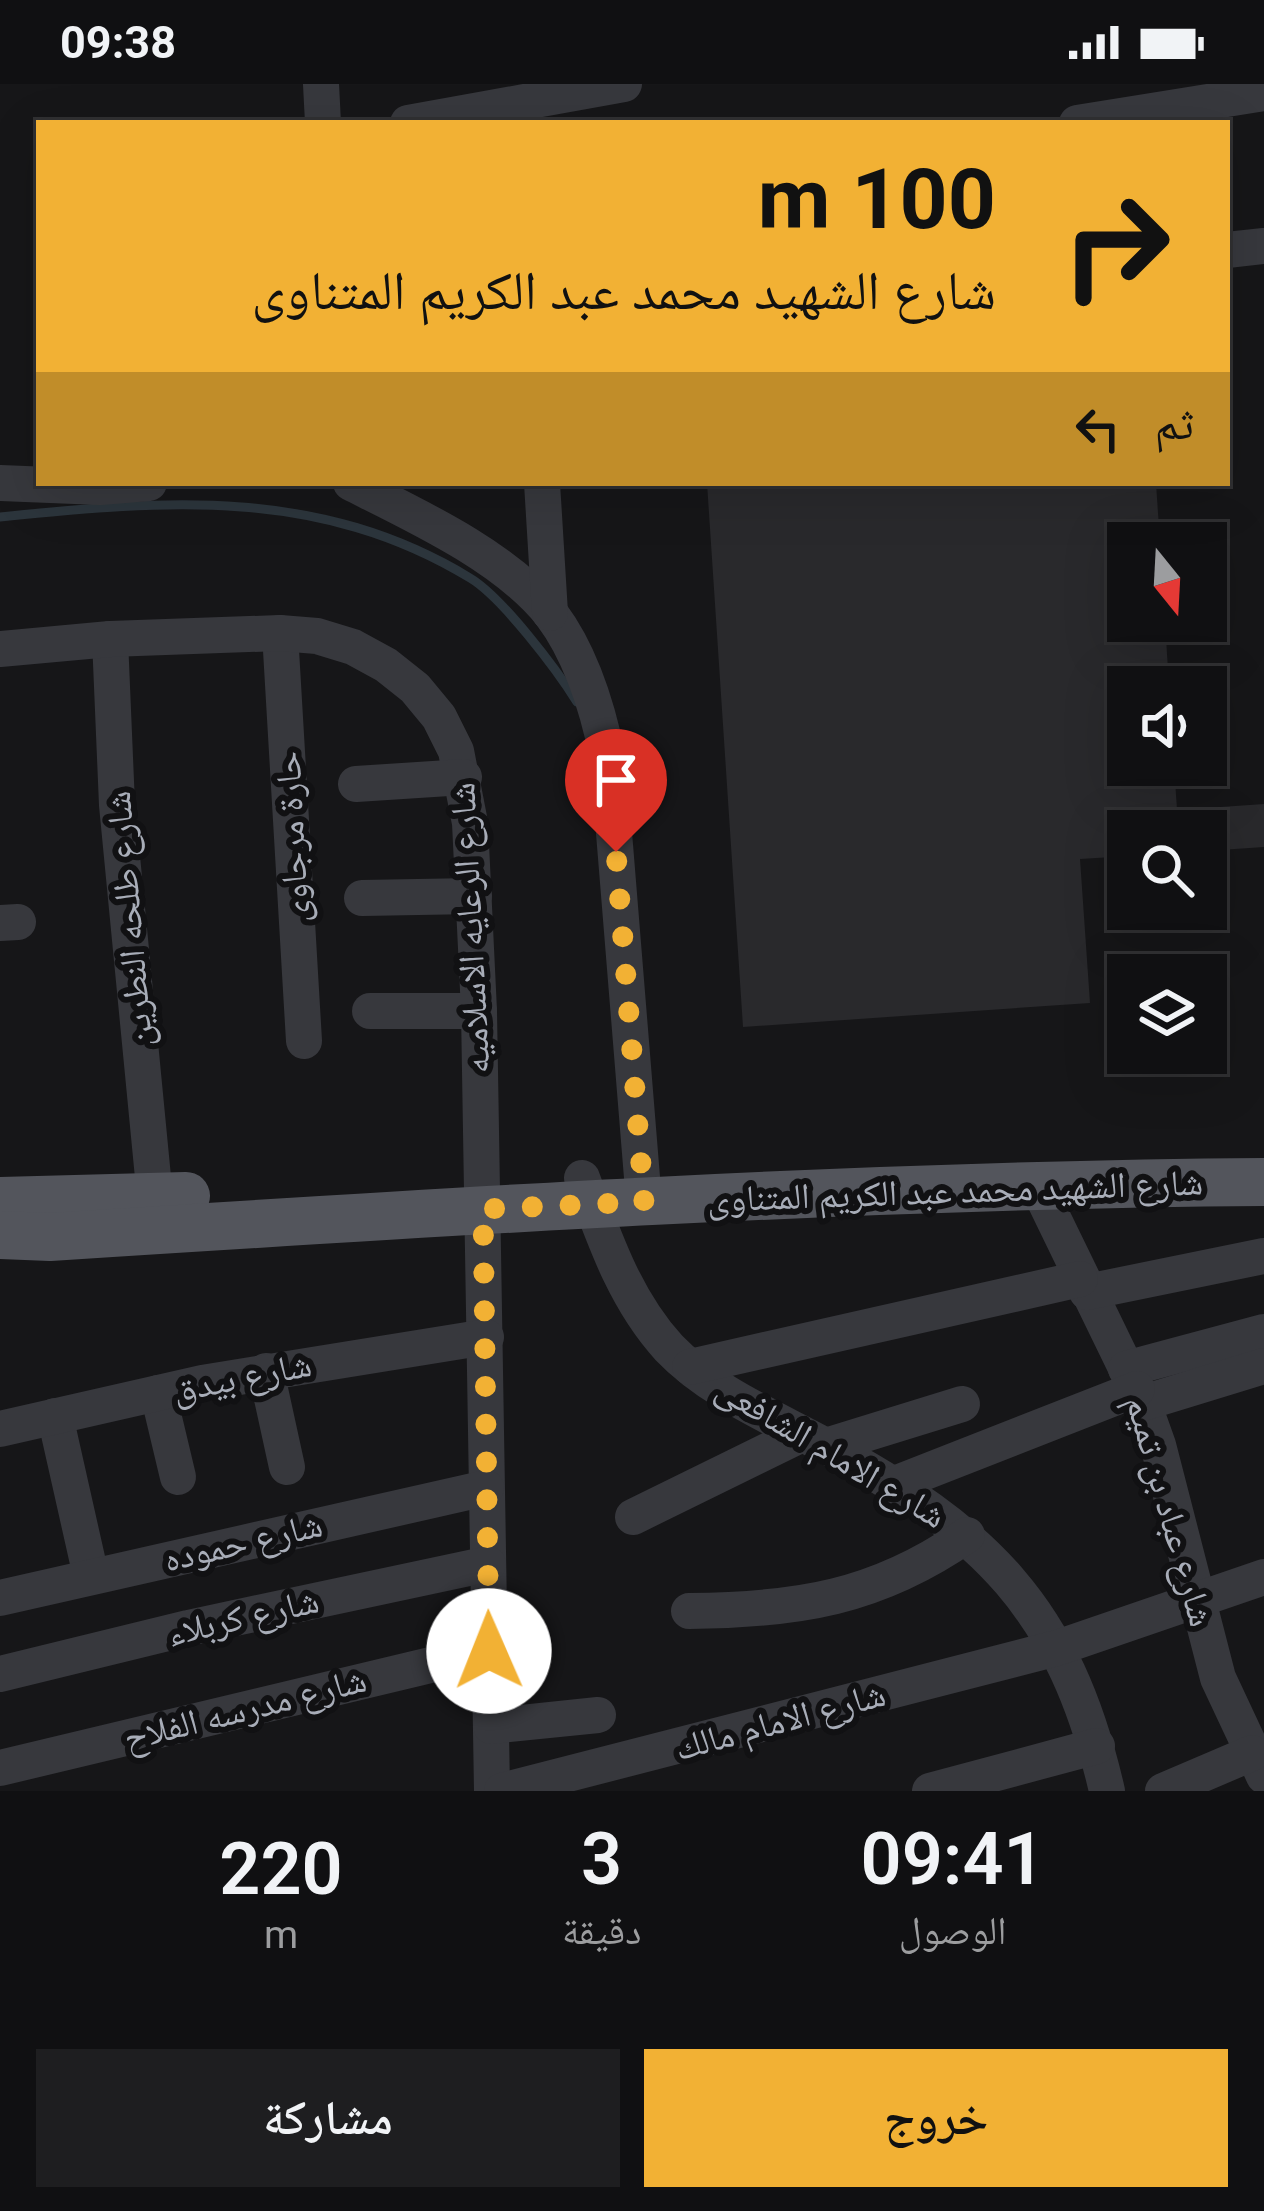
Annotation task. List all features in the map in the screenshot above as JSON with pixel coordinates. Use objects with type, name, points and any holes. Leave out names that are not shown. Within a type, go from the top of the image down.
[{"type":"main road","name":"شارع الشهيد محمد عبد الكريم المتناوى","points":[[643,1189],[1037,1184],[1264,1158]]},
{"type":"main road","name":"شارع الشهيد محمد عبد الكريم المتناوى","points":[[0,1201],[482,1194],[1151,1172],[1264,1183]]},
{"type":"main road","name":"شارع الشهيد محمد عبد الكريم المتناوى","points":[[0,1235],[66,1236],[482,1194]]},
{"type":"street","points":[[321,84],[323,120]]},
{"type":"street","points":[[425,120],[624,84]]},
{"type":"street","points":[[1095,120],[1264,93]]},
{"type":"street","points":[[1230,250],[1264,246]]},
{"type":"street","points":[[0,483],[36,484]]},
{"type":"street","points":[[75,486],[112,486]]},
{"type":"street","points":[[357,486],[444,531],[494,564],[550,613],[591,692],[608,759],[643,1189]]},
{"type":"street","points":[[542,486],[550,613]]},
{"type":"street","name":"حارة مرجاوى","points":[[280,633],[304,1042]]},
{"type":"street","name":"شارع الرعايه الاسلاميه","points":[[0,650],[110,639],[317,636],[386,664],[439,717],[456,751],[464,777],[479,1011],[492,1791]]},
{"type":"street","name":"شارع طلحه النطرين","points":[[110,639],[117,806],[155,1198]]},
{"type":"street","points":[[356,784],[464,777]]},
{"type":"street","points":[[362,898],[474,896]]},
{"type":"street","points":[[370,1011],[479,1011]]},
{"type":"street","name":"شارع عباد بن تميم","points":[[1037,1184],[1159,1445],[1218,1678],[1257,1753]]},
{"type":"street","name":"شارع الامام الشافعى","points":[[586,1191],[619,1274],[641,1313],[690,1367],[892,1485],[967,1535],[1025,1600],[1080,1694],[1107,1791]]},
{"type":"street","points":[[690,1367],[1084,1286],[1264,1256]]},
{"type":"street","points":[[892,1485],[1264,1332]]},
{"type":"street","name":"شارع بيدق","points":[[0,1430],[266,1371],[486,1337]]},
{"type":"street","points":[[1135,1387],[1264,1366]]},
{"type":"street","points":[[266,1371],[287,1467]]},
{"type":"street","points":[[158,1393],[178,1477]]},
{"type":"street","points":[[633,1517],[814,1440],[962,1404]]},
{"type":"street","points":[[55,1416],[91,1576]]},
{"type":"street","name":"شارع حموده","points":[[0,1598],[486,1489]]},
{"type":"street","points":[[689,1611],[793,1605],[872,1587],[903,1576],[967,1535]]},
{"type":"street","name":"شارع كربلاء","points":[[0,1674],[488,1564]]},
{"type":"street","name":"شارع الامام مالك","points":[[502,1791],[1057,1648],[1264,1577]]},
{"type":"street","name":"شارع مدرسه الفلاح","points":[[0,1768],[489,1651]]},
{"type":"street","points":[[490,1726],[598,1715]]},
{"type":"street","points":[[929,1791],[1097,1746]]},
{"type":"street","points":[[1163,1791],[1257,1753]]},
{"type":"building","points":[[707,486],[1156,486],[1159,522],[1107,522],[1107,642],[1166,642],[1168,666],[1107,666],[1107,786],[1175,786],[1177,810],[1107,810],[1107,857],[1080,859],[1090,1003],[743,1027]]},
{"type":"building","points":[[1264,804],[1264,847],[1227,850],[1227,810],[1177,810]]},
{"type":"waterway","points":[[0,517],[183,505],[299,514],[357,528],[414,549],[483,587],[528,635],[577,702]]},
{"type":"route","points":[[489,1651],[483,1209],[644,1202],[616,852]]}]
